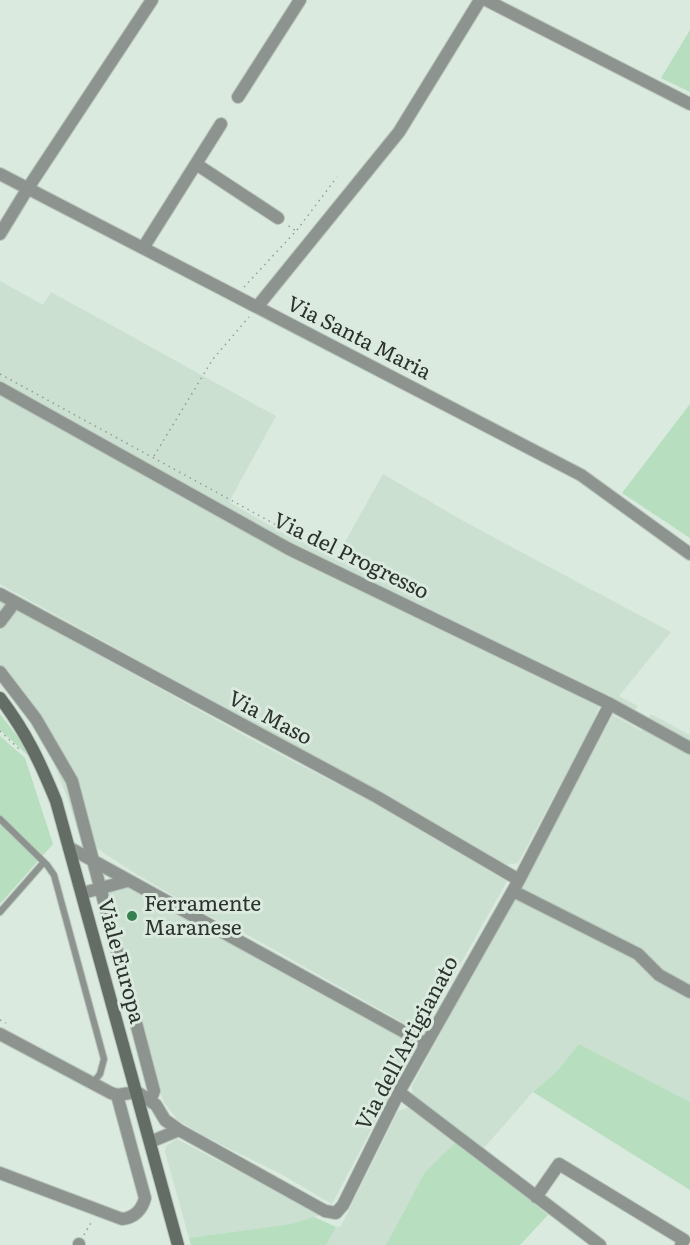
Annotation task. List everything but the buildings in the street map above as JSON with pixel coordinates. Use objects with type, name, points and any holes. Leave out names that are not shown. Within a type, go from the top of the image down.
[{"type":"main road","name":"Viale Europa","points":[[0,698],[34,749],[56,801],[178,1245]]},
{"type":"street","points":[[0,234],[152,0]]},
{"type":"street","points":[[238,97],[300,0]]},
{"type":"street","points":[[257,307],[399,132],[480,0]]},
{"type":"street","points":[[486,0],[690,104]]},
{"type":"street","points":[[143,248],[221,124]]},
{"type":"street","points":[[196,164],[278,218]]},
{"type":"street","name":"Via Santa Maria","points":[[0,174],[581,475],[690,554]]},
{"type":"street","name":"Via del Progresso","points":[[0,388],[289,549],[610,704],[690,748]]},
{"type":"street","name":"Via Maso","points":[[0,594],[377,797],[516,886]]},
{"type":"street","points":[[0,622],[15,602]]},
{"type":"street","points":[[0,672],[36,719],[72,781],[154,1091],[150,1101]]},
{"type":"street","name":"Via dell'Artigianato","points":[[179,1130],[325,1211],[336,1213],[344,1205],[399,1092],[516,886],[610,704]]},
{"type":"street","points":[[70,848],[426,1044]]},
{"type":"street","points":[[83,893],[127,881]]},
{"type":"street","points":[[516,886],[638,954],[659,975],[690,992]]},
{"type":"street","points":[[0,1034],[92,1084],[117,1095],[137,1092],[156,1105],[165,1120],[179,1130]]},
{"type":"street","points":[[399,1092],[600,1245]]},
{"type":"street","points":[[0,1174],[122,1220],[138,1213],[145,1198],[117,1095]]},
{"type":"street","points":[[146,1125],[155,1119],[165,1120]]},
{"type":"street","points":[[150,1142],[179,1130]]},
{"type":"street","points":[[536,1197],[559,1164],[684,1240],[681,1245]]},
{"type":"lane","points":[[0,819],[44,862],[54,875],[104,1059],[100,1074],[92,1084]]},
{"type":"lane","points":[[0,912],[44,862]]},
{"type":"path","points":[[236,296],[296,231],[337,177]]},
{"type":"path","points":[[278,218],[296,231]]},
{"type":"path","points":[[146,470],[213,359],[257,307]]},
{"type":"path","points":[[0,374],[347,564]]},
{"type":"path","points":[[0,731],[26,755]]},
{"type":"path","points":[[79,1244],[99,1210]]},
{"type":"shaded area","points":[[0,281],[43,305],[51,292],[276,416],[229,502],[276,529],[337,556],[383,474],[465,522],[671,632],[619,696],[638,706],[635,710],[602,699],[591,727],[518,863],[506,865],[440,830],[347,775],[0,584]]},
{"type":"shaded area","points":[[0,601],[260,744],[379,806],[507,881],[422,1033],[237,929],[201,912],[92,845],[81,841],[49,750],[29,715],[0,677]]},
{"type":"shaded area","points":[[651,714],[690,735],[690,1102],[579,1044],[557,1071],[533,1092],[484,1148],[413,1096],[412,1086],[613,715],[641,731]]},
{"type":"shaded area","points":[[108,888],[130,888],[415,1046],[332,1204],[281,1174],[200,1134],[178,1120],[165,1104],[94,891]]},
{"type":"shaded area","points":[[410,1107],[457,1141],[425,1172],[386,1245],[326,1245],[336,1227],[341,1226],[398,1111]]},
{"type":"shaded area","points":[[177,1139],[321,1215],[291,1224],[189,1238],[165,1152],[166,1146]]},
{"type":"green space","points":[[690,30],[690,92],[661,78]]},
{"type":"green space","points":[[690,404],[690,538],[622,493]]},
{"type":"green space","points":[[0,714],[24,745],[31,758],[0,730]]},
{"type":"green space","points":[[0,736],[25,758],[53,844],[0,904]]},
{"type":"green space","points":[[579,1044],[690,1102],[690,1190],[533,1092],[557,1071]]},
{"type":"green space","points":[[457,1141],[548,1215],[520,1245],[386,1245],[425,1172]]},
{"type":"green space","points":[[314,1217],[336,1227],[326,1245],[191,1245],[189,1238],[291,1224]]},
{"type":"place","name":"Ferramente Maranese","points":[[132,916]]}]
